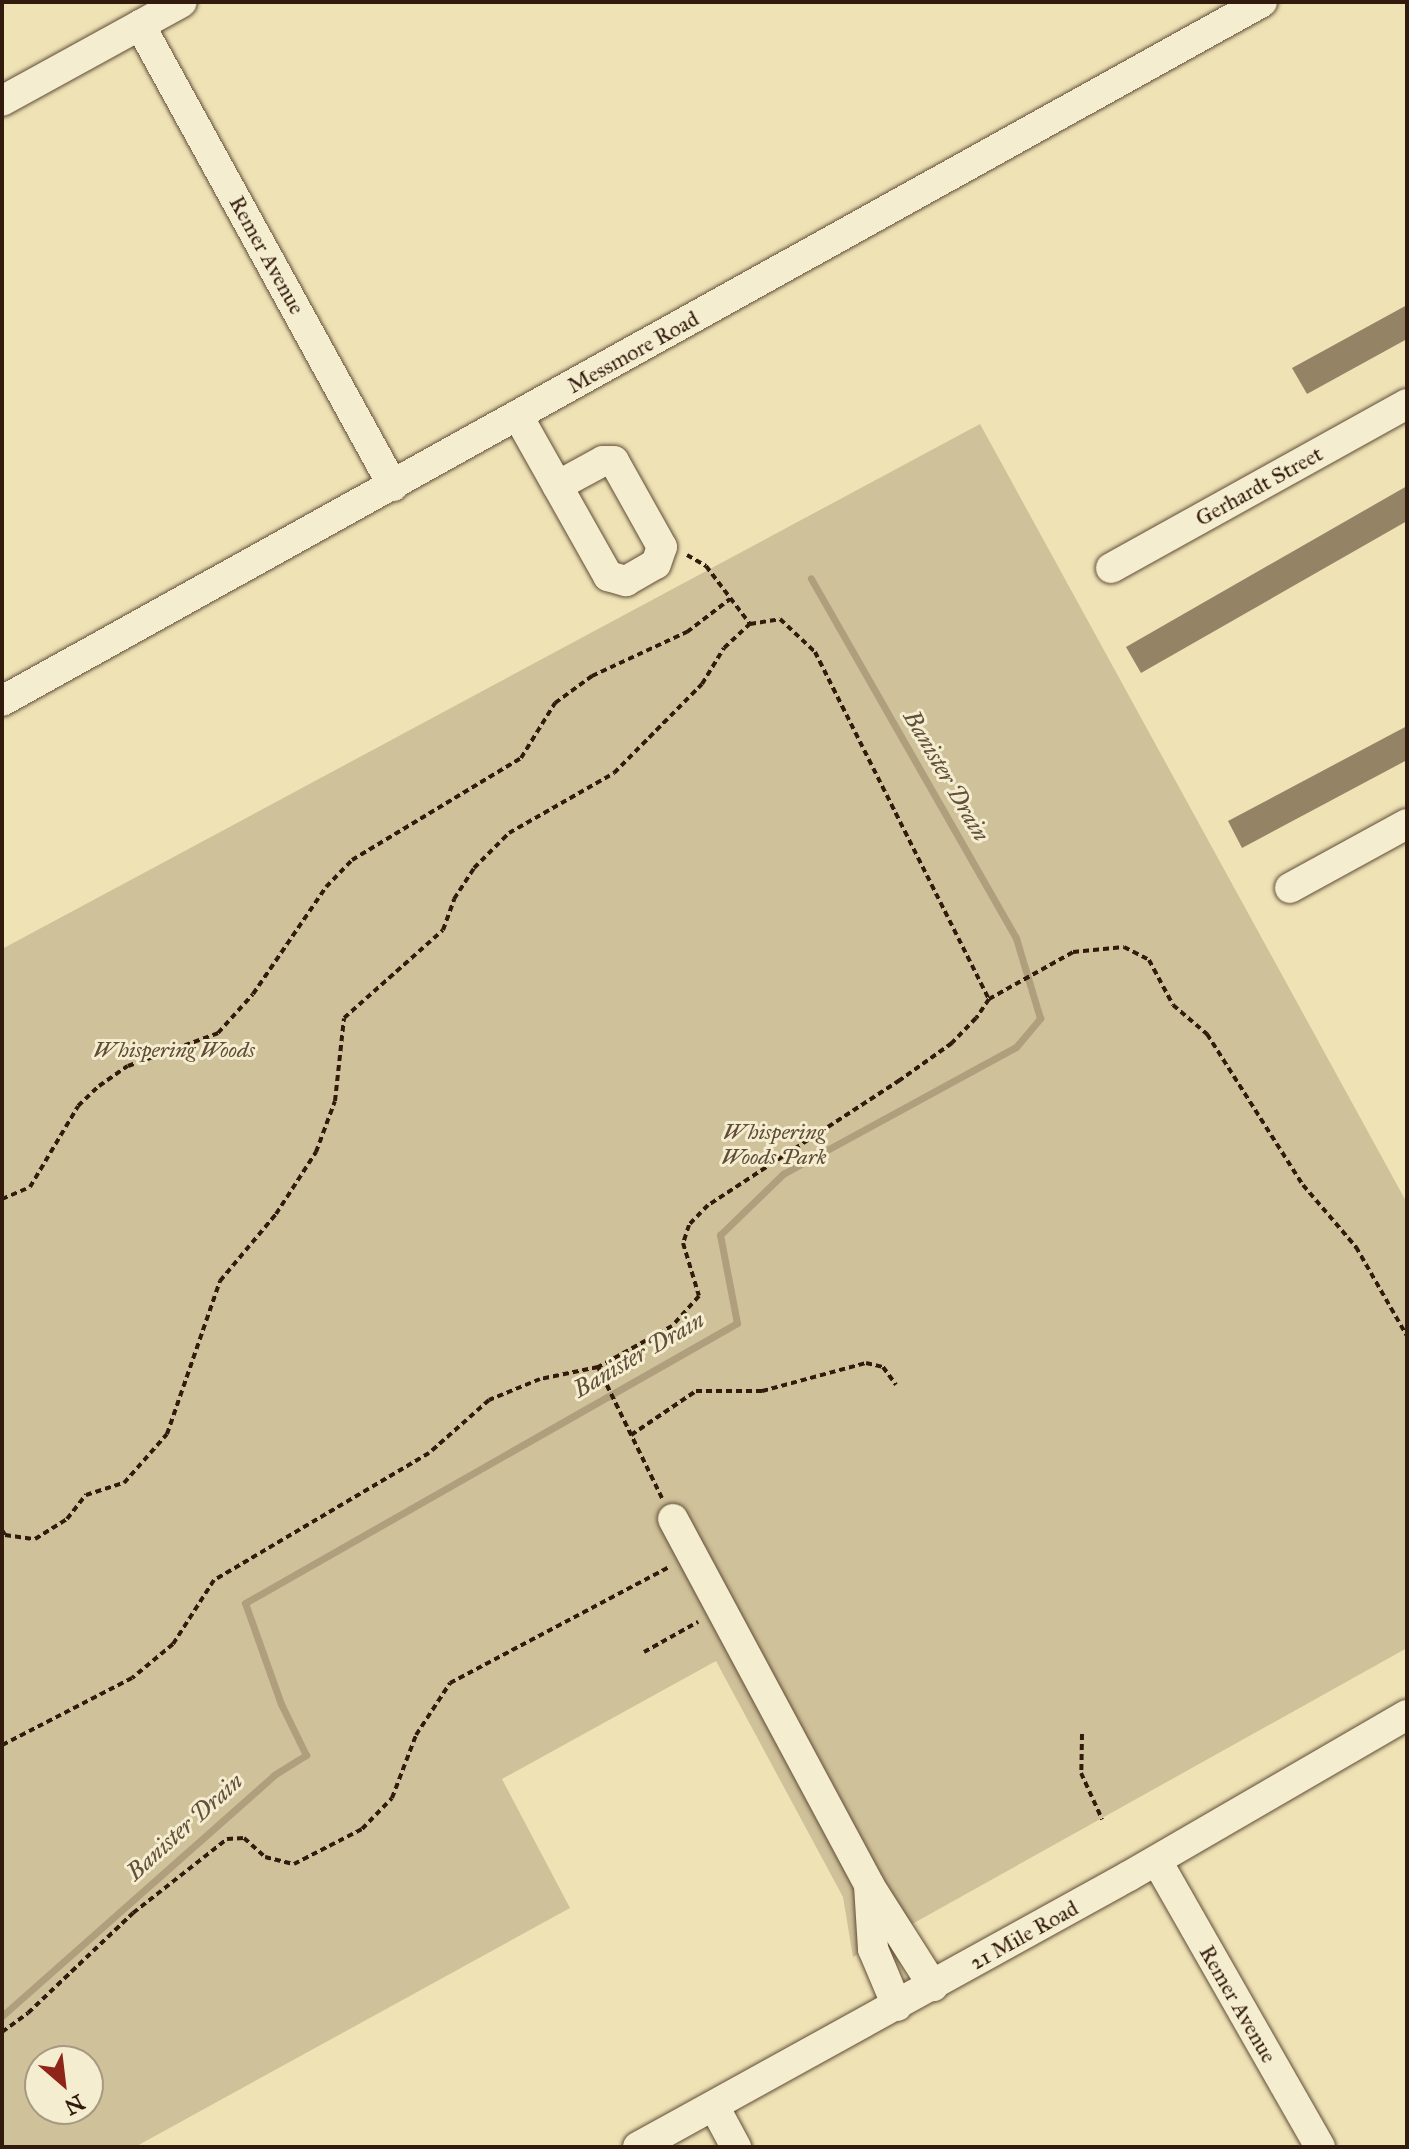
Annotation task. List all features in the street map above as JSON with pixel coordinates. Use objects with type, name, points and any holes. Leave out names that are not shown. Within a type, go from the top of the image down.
[{"type":"street","points":[[2,101],[182,2]]},
{"type":"street","name":"Messmore Road","points":[[2,701],[1262,2]]},
{"type":"street","name":"Remer Avenue","points":[[140,25],[393,486]]},
{"type":"street","name":"Gerhardt Street","points":[[1111,568],[1407,404]]},
{"type":"street","points":[[518,416],[557,486],[608,576],[616,582],[656,564],[662,547],[614,461],[603,461],[557,486]]},
{"type":"street","points":[[1290,888],[1407,824]]},
{"type":"street","points":[[673,1519],[869,1885],[933,1986]]},
{"type":"street","name":"21 Mile Road","points":[[638,2147],[1157,1861],[1407,1715]]},
{"type":"street","name":"Remer Avenue","points":[[1157,1861],[1320,2147]]},
{"type":"street","points":[[869,1885],[873,1949],[897,2006]]},
{"type":"street","points":[[714,2106],[736,2147]]},
{"type":"path","points":[[662,547],[706,566],[750,624]]},
{"type":"path","points":[[2,1199],[30,1187],[78,1106],[99,1086],[128,1066],[218,1033],[253,994],[326,887],[352,860],[521,758],[555,703],[592,676],[687,632],[730,599]]},
{"type":"path","points":[[2,1530],[5,1535],[35,1539],[67,1519],[86,1495],[124,1483],[167,1434],[220,1281],[276,1214],[316,1152],[335,1101],[344,1018],[443,930],[454,899],[474,868],[509,833],[614,773],[691,696],[724,648],[750,624],[780,619],[815,652],[989,999]]},
{"type":"path","points":[[2,1745],[132,1678],[173,1644],[214,1580],[429,1453],[489,1400],[540,1379],[598,1367],[688,1313],[699,1296],[683,1243],[689,1225],[708,1205],[952,1043],[989,999],[1073,952],[1124,947],[1149,960],[1173,1005],[1207,1034],[1303,1185],[1356,1247],[1407,1336]]},
{"type":"path","points":[[631,1435],[696,1391],[762,1391],[866,1363],[883,1367],[896,1385]]},
{"type":"path","points":[[598,1367],[673,1519]]},
{"type":"path","points":[[2,2032],[28,2013],[133,1913],[227,1839],[244,1838],[265,1857],[294,1864],[362,1829],[392,1798],[416,1735],[450,1683],[692,1555]]},
{"type":"path","points":[[644,1652],[722,1610]]},
{"type":"path","points":[[1082,1734],[1081,1773],[1102,1819]]},
{"type":"green space","name":"Whispering Woods Park","points":[[980,424],[1407,1203],[1407,1648],[853,1957],[843,1897],[716,1661],[502,1779],[570,1908],[135,2147],[2,2147],[2,949]]},
{"type":"building","points":[[1407,305],[1407,339],[1307,394],[1292,368]]},
{"type":"building","points":[[1407,486],[1407,521],[1141,673],[1126,647]]},
{"type":"building","points":[[1407,726],[1407,760],[1242,848],[1228,821]]},
{"type":"waterway","name":"Banister Drain","points":[[2,2016],[274,1775],[306,1755],[281,1704],[245,1603],[737,1323],[720,1235],[783,1174],[1016,1047],[1040,1018],[1016,938],[811,578]]},
{"type":"park label","name":"Whispering Woods","points":[[174,1050]]}]
